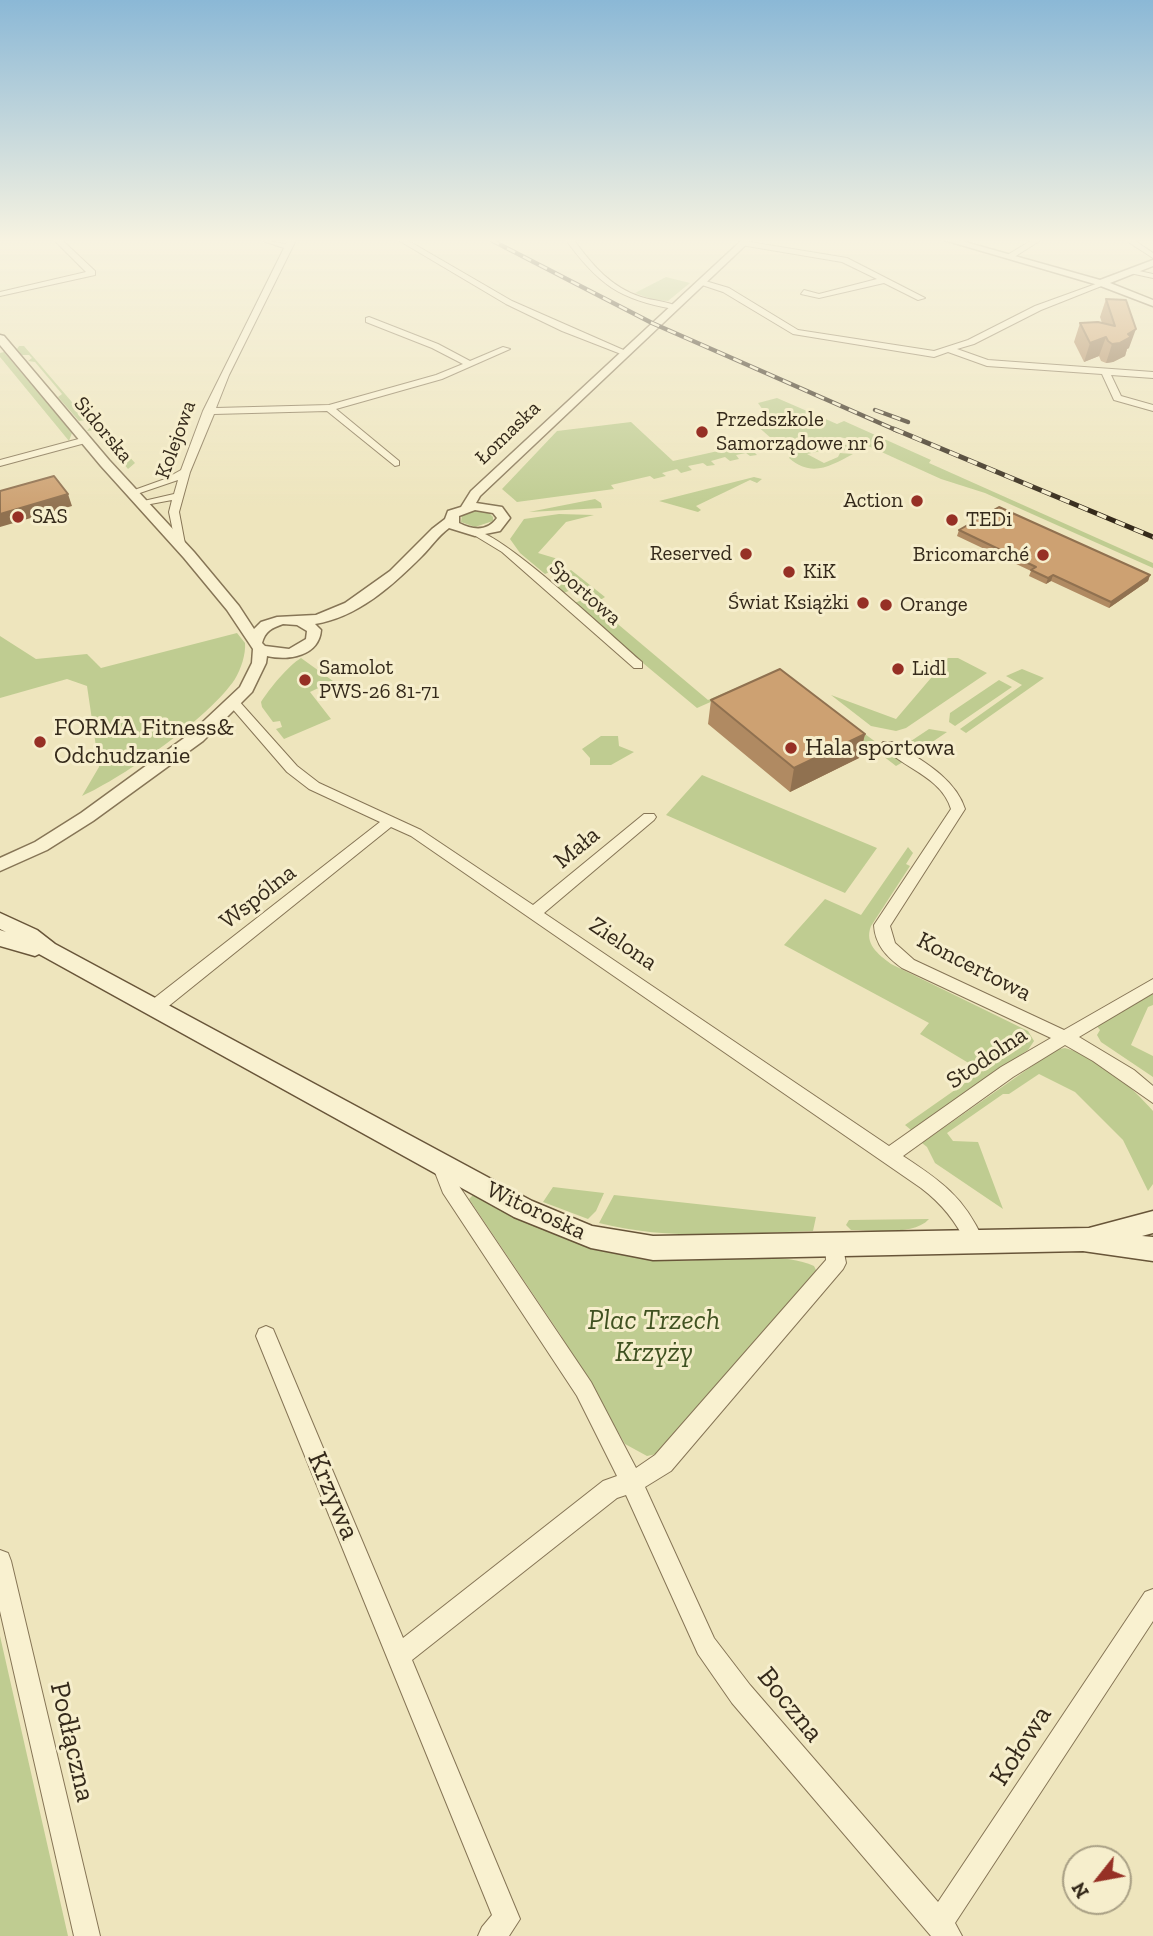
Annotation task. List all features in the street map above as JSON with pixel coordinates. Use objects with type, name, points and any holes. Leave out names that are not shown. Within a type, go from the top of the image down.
[{"type":"main road","name":"Witoroska","points":[[0,920],[30,935],[48,950],[523,1209],[607,1241],[653,1248],[974,1239],[1083,1239],[1153,1248]]},
{"type":"main road","name":"Witoroska","points":[[0,938],[48,950]]},
{"type":"main road","name":"Witoroska","points":[[1083,1239],[1153,1222]]},
{"type":"street","name":"Kolejowa","points":[[180,544],[174,512],[185,472],[208,411],[248,330]]},
{"type":"street","points":[[395,330],[470,364]]},
{"type":"street","points":[[573,330],[624,352]]},
{"type":"street","name":"Łomaska","points":[[456,526],[453,514],[467,507],[475,494],[648,330]]},
{"type":"street","points":[[793,330],[934,354],[976,346],[995,330]]},
{"type":"street","name":"Sidorska","points":[[0,338],[135,498],[180,544]]},
{"type":"street","points":[[208,411],[328,408],[439,377],[506,348]]},
{"type":"street","points":[[954,352],[987,363],[1153,376]]},
{"type":"street","points":[[1106,374],[1117,398],[1153,408]]},
{"type":"street","points":[[328,408],[395,463]]},
{"type":"street","points":[[0,463],[86,440]]},
{"type":"street","points":[[135,498],[185,472]]},
{"type":"street","name":"Łomaska","points":[[485,486],[489,507],[497,510],[503,518],[502,524],[494,529]]},
{"type":"street","points":[[135,498],[179,496]]},
{"type":"street","points":[[467,507],[489,507]]},
{"type":"street","points":[[0,877],[158,767],[234,703],[278,660],[309,645],[315,635],[339,620],[428,542],[456,526],[478,533],[494,529]]},
{"type":"street","name":"Sportowa","points":[[494,529],[506,550]]},
{"type":"street","name":"Sportowa","points":[[478,533],[506,550],[638,665]]},
{"type":"street","points":[[180,544],[234,609],[240,622],[258,644],[277,654],[295,652]]},
{"type":"street","points":[[234,609],[257,621],[300,621],[317,620],[358,602]]},
{"type":"street","points":[[300,621],[311,626],[315,635]]},
{"type":"street","points":[[247,690],[259,663],[258,644],[261,629],[273,622]]},
{"type":"street","name":"Zielona","points":[[234,703],[304,779],[416,833],[534,913],[949,1199],[966,1218],[974,1239]]},
{"type":"street","name":"Koncertowa","points":[[888,744],[946,787],[954,797],[958,809],[882,925],[888,947],[908,964],[1110,1062],[1153,1096]]},
{"type":"street","name":"Mała","points":[[534,913],[649,817]]},
{"type":"street","name":"Wspólna","points":[[154,1008],[390,821]]},
{"type":"street","points":[[0,865],[41,846]]},
{"type":"street","name":"Stodolna","points":[[889,1157],[1007,1072],[1153,985]]},
{"type":"street","points":[[440,1162],[449,1187],[584,1389],[632,1483]]},
{"type":"street","points":[[400,1655],[611,1489],[632,1483],[663,1463],[836,1263],[834,1244]]},
{"type":"street","name":"Krzywa","points":[[266,1336],[507,1919],[491,1936]]},
{"type":"street","name":"Boczna","points":[[632,1483],[706,1646],[741,1694],[944,1930]]},
{"type":"street","name":"Podłączna","points":[[0,1560],[87,1936]]},
{"type":"street","name":"Kołowa","points":[[944,1930],[1153,1600]]},
{"type":"green space","points":[[24,346],[83,415],[95,419],[79,421],[58,397],[62,394],[35,362],[28,361],[32,358],[29,355],[22,355],[17,349]]},
{"type":"green space","points":[[4,352],[72,433],[69,441],[0,357],[0,353]]},
{"type":"green space","points":[[777,398],[837,424],[844,421],[931,460],[929,463],[1153,563],[1153,568],[985,493],[941,479],[855,440],[839,437],[815,441],[810,437],[797,440],[801,444],[793,446],[789,442],[776,445],[779,449],[753,451],[757,455],[750,456],[746,453],[736,455],[739,459],[730,461],[725,457],[711,461],[715,465],[707,466],[703,463],[688,466],[692,470],[681,473],[677,469],[662,473],[666,476],[654,479],[650,476],[611,485],[614,489],[517,502],[502,489],[557,431],[631,422],[673,461],[772,439],[755,424],[763,410],[758,403]]},
{"type":"green space","points":[[99,423],[135,463],[128,469],[96,430],[87,431]]},
{"type":"green space","points":[[836,442],[863,450],[856,453],[835,448],[807,454],[824,463],[838,457],[840,453],[853,454],[813,469],[805,468],[789,458],[793,452]]},
{"type":"green space","points":[[754,477],[762,479],[757,483],[750,480],[696,506],[701,510],[698,512],[659,501]]},
{"type":"green space","points":[[595,499],[601,503],[602,508],[529,512]]},
{"type":"green space","points":[[477,510],[489,513],[493,521],[475,527],[461,522],[462,515]]},
{"type":"green space","points":[[559,514],[594,515],[566,522],[538,553],[558,559],[565,565],[545,574],[520,553],[510,539],[524,519]]},
{"type":"green space","points":[[571,570],[605,597],[594,604],[708,700],[774,674],[697,708],[572,604],[587,598],[576,588],[561,594],[548,583]]},
{"type":"green space","points":[[237,633],[245,643],[244,657],[235,679],[223,694],[165,745],[82,796],[99,767],[87,686],[67,679],[0,698],[0,636],[36,659],[87,654],[101,668]]},
{"type":"green space","points":[[301,658],[333,681],[310,692],[331,719],[284,739],[276,729],[282,727],[280,721],[273,722],[261,702],[269,690]]},
{"type":"green space","points":[[948,658],[958,658],[987,673],[906,728],[896,731],[871,726],[831,695],[896,719]]},
{"type":"green space","points":[[1022,669],[1044,678],[966,733],[960,729],[1022,685],[1006,676]]},
{"type":"green space","points":[[778,674],[786,676],[903,762],[896,766]]},
{"type":"green space","points":[[999,680],[1012,687],[955,726],[949,722],[950,713]]},
{"type":"green space","points":[[929,729],[947,732],[913,755],[909,748],[911,741]]},
{"type":"green space","points":[[601,736],[618,736],[619,746],[634,752],[611,765],[590,765],[590,758],[582,749]]},
{"type":"green space","points":[[702,775],[877,848],[845,893],[666,815]]},
{"type":"green space","points":[[908,847],[913,853],[906,864],[910,866],[871,926],[869,938],[874,948],[891,964],[1028,1031],[1034,1041],[1028,1050],[911,1130],[905,1125],[982,1071],[920,1034],[929,1023],[784,945],[825,899],[861,915]]},
{"type":"green space","points":[[1153,994],[1153,1005],[1148,1007],[1131,1045],[1153,1056],[1153,1077],[1101,1042],[1097,1035],[1100,1030],[1096,1025]]},
{"type":"green space","points":[[1065,1048],[1102,1065],[1134,1091],[1153,1111],[1153,1184],[1148,1191],[1123,1140],[1075,1092],[1039,1074],[1009,1094],[1003,1094],[947,1133],[953,1141],[978,1142],[1003,1209],[935,1163],[922,1143],[1055,1050]]},
{"type":"green space","points":[[553,1187],[604,1193],[596,1211],[588,1219],[543,1202]]},
{"type":"green space","name":"Plac Trzech Krzyży","points":[[473,1195],[542,1229],[614,1252],[665,1260],[782,1258],[814,1266],[817,1272],[657,1454],[647,1456],[625,1444],[560,1334],[469,1199]]},
{"type":"green space","points":[[614,1195],[816,1217],[813,1231],[706,1235],[652,1232],[599,1223]]},
{"type":"green space","points":[[929,1219],[914,1228],[893,1231],[851,1230],[846,1225],[849,1220]]},
{"type":"green space","points":[[0,1636],[68,1936],[0,1936]]},
{"type":"building","points":[[1084,330],[1134,330],[1128,334],[1131,337],[1120,343],[1112,344],[1106,337],[1090,343]]},
{"type":"building","points":[[54,476],[68,494],[0,514],[0,491]]},
{"type":"building","name":"Bricomarché","points":[[999,507],[1150,575],[1111,602],[1053,575],[1048,578],[1031,570],[1036,567],[959,530]]},
{"type":"building","points":[[780,669],[865,734],[794,768],[711,700]]},
{"type":"railway","points":[[669,330],[898,431]]},
{"type":"railway","points":[[875,410],[908,422]]},
{"type":"railway","points":[[894,429],[1153,537]]},
{"type":"place","name":"Przedszkole Samorządowe nr 6","points":[[702,432]]},
{"type":"place","name":"Action","points":[[917,501]]},
{"type":"place","name":"SAS","points":[[18,517]]},
{"type":"place","name":"TEDi","points":[[952,520]]},
{"type":"place","name":"Reserved","points":[[746,554]]},
{"type":"place","name":"Bricomarché","points":[[1043,555]]},
{"type":"place","name":"KiK","points":[[789,572]]},
{"type":"place","name":"Świat Książki","points":[[863,603]]},
{"type":"place","name":"Orange","points":[[886,605]]},
{"type":"place","name":"Lidl","points":[[898,669]]},
{"type":"place","name":"Samolot PWS-26 81-71","points":[[305,680]]},
{"type":"place","name":"FORMA Fitness& Odchudzanie","points":[[40,742]]},
{"type":"place","name":"Hala sportowa","points":[[791,748]]}]
